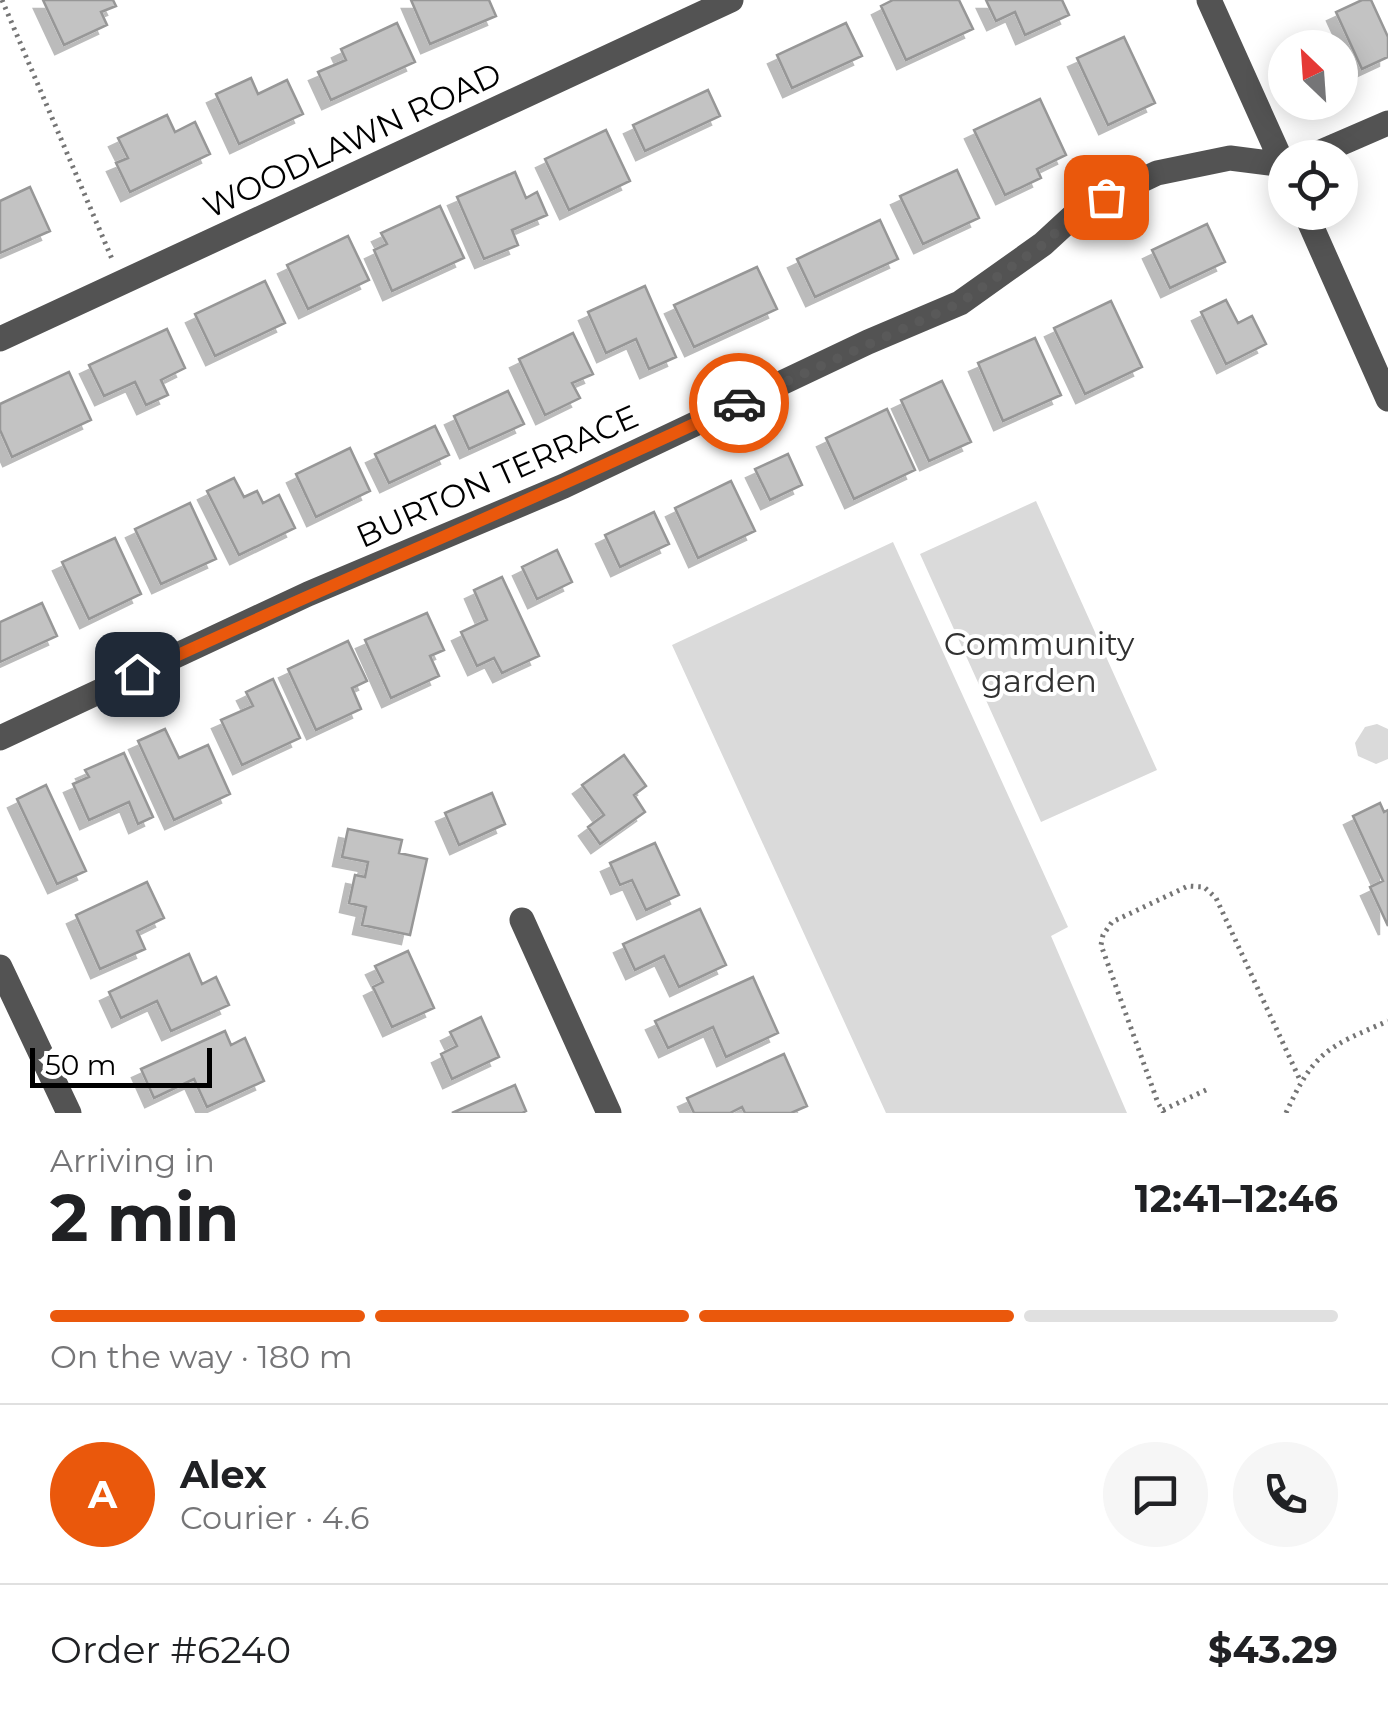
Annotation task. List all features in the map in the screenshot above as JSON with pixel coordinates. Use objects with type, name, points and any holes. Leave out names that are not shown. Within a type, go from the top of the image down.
[{"type":"street","name":"WOODLAWN ROAD","points":[[0,339],[731,0]]},
{"type":"street","points":[[1210,0],[1278,140]]},
{"type":"street","points":[[1347,140],[1388,123]]},
{"type":"street","name":"BURTON TERRACE","points":[[0,738],[308,594],[564,486],[868,342],[960,303],[1044,244],[1080,209],[1157,173],[1230,158],[1268,162]]},
{"type":"street","points":[[1313,230],[1388,399]]},
{"type":"street","points":[[522,920],[609,1113]]},
{"type":"street","points":[[0,967],[69,1113]]},
{"type":"path","points":[[2,0],[122,282]]},
{"type":"path","points":[[1208,1089],[1164,1112],[1101,945],[1112,922],[1188,886],[1204,887],[1216,898],[1300,1080]]},
{"type":"path","points":[[1286,1113],[1300,1080],[1316,1058],[1331,1046],[1388,1021]]},
{"type":"green space","name":"Community garden","points":[[1036,501],[1157,770],[1041,822],[920,554]]},
{"type":"green space","points":[[893,542],[1068,927],[1051,936],[1127,1113],[886,1113],[672,645]]},
{"type":"green space","points":[[1377,724],[1388,729],[1388,759],[1376,764],[1358,756],[1355,743],[1365,727]]},
{"type":"building","points":[[43,0],[113,0],[116,6],[101,12],[107,25],[64,45]]},
{"type":"building","points":[[411,0],[489,0],[496,16],[430,44]]},
{"type":"building","points":[[893,0],[959,0],[973,29],[906,60],[881,6]]},
{"type":"building","points":[[986,0],[1062,0],[1069,15],[1025,35],[1015,12],[996,21]]},
{"type":"building","points":[[1371,0],[1388,37],[1388,57],[1362,69],[1358,60],[1358,30],[1344,30],[1336,12]]},
{"type":"building","points":[[397,23],[415,62],[331,100],[318,72],[346,60],[341,49]]},
{"type":"building","points":[[846,23],[862,56],[792,88],[777,55]]},
{"type":"building","points":[[1124,37],[1155,103],[1108,125],[1077,58]]},
{"type":"building","points":[[251,78],[258,94],[287,80],[303,114],[239,144],[216,94]]},
{"type":"building","points":[[708,90],[720,116],[645,151],[633,125]]},
{"type":"building","points":[[1040,99],[1066,155],[1037,169],[1041,178],[1005,195],[974,130]]},
{"type":"building","points":[[167,115],[175,132],[195,122],[210,154],[130,192],[116,163],[128,158],[118,138]]},
{"type":"building","points":[[606,130],[630,181],[569,210],[545,159]]},
{"type":"building","points":[[957,170],[979,218],[923,244],[900,196]]},
{"type":"building","points":[[515,172],[526,198],[537,192],[547,215],[512,230],[518,245],[484,259],[457,197]]},
{"type":"building","points":[[30,187],[50,231],[0,253],[0,201]]},
{"type":"building","points":[[440,206],[464,258],[392,291],[374,250],[387,244],[381,233]]},
{"type":"building","points":[[880,220],[898,259],[815,297],[797,259]]},
{"type":"building","points":[[1207,224],[1225,262],[1170,288],[1152,250]]},
{"type":"building","points":[[348,236],[369,280],[308,309],[287,265]]},
{"type":"building","points":[[757,267],[777,309],[694,347],[674,305]]},
{"type":"building","points":[[265,281],[285,323],[215,356],[195,314]]},
{"type":"building","points":[[645,286],[676,357],[649,369],[636,339],[606,353],[588,312]]},
{"type":"building","points":[[1226,300],[1238,323],[1252,316],[1266,344],[1226,364],[1201,312]]},
{"type":"building","points":[[1111,301],[1142,367],[1085,394],[1054,328]]},
{"type":"building","points":[[167,329],[185,368],[161,380],[168,395],[146,405],[135,382],[104,396],[89,365]]},
{"type":"building","points":[[573,333],[593,374],[572,383],[580,398],[545,415],[519,359]]},
{"type":"building","points":[[1035,338],[1061,395],[1003,421],[978,363]]},
{"type":"building","points":[[69,372],[91,420],[12,457],[0,430],[0,404]]},
{"type":"building","points":[[942,381],[971,442],[929,461],[901,400]]},
{"type":"building","points":[[508,391],[524,424],[469,449],[454,416]]},
{"type":"building","points":[[887,409],[915,470],[854,499],[826,438]]},
{"type":"building","points":[[435,426],[449,455],[389,483],[375,454]]},
{"type":"building","points":[[350,448],[370,491],[316,517],[296,474]]},
{"type":"building","points":[[788,454],[802,485],[770,500],[755,469]]},
{"type":"building","points":[[234,478],[244,497],[257,491],[263,503],[279,495],[295,528],[239,555],[207,491]]},
{"type":"building","points":[[731,481],[755,531],[698,558],[675,508]]},
{"type":"building","points":[[190,503],[216,559],[161,584],[135,529]]},
{"type":"building","points":[[654,512],[669,544],[620,567],[605,535]]},
{"type":"building","points":[[115,538],[141,594],[89,619],[62,562]]},
{"type":"building","points":[[557,550],[572,582],[537,599],[522,567]]},
{"type":"building","points":[[502,577],[539,656],[502,673],[494,658],[477,666],[461,632],[487,620],[474,590]]},
{"type":"building","points":[[42,603],[57,636],[0,662],[0,622]]},
{"type":"building","points":[[427,613],[444,650],[430,656],[439,676],[391,698],[365,640]]},
{"type":"building","points":[[348,641],[367,681],[352,688],[361,709],[316,730],[288,669]]},
{"type":"building","points":[[273,679],[300,738],[242,765],[221,720],[253,706],[246,692]]},
{"type":"building","points":[[165,729],[179,758],[208,745],[230,794],[174,820],[138,741]]},
{"type":"building","points":[[124,753],[153,817],[138,824],[129,802],[89,820],[73,784],[89,777],[85,770]]},
{"type":"building","points":[[624,755],[646,786],[634,795],[645,812],[600,844],[588,827],[604,815],[582,785]]},
{"type":"building","points":[[46,785],[86,871],[57,884],[17,799]]},
{"type":"building","points":[[492,793],[505,824],[459,845],[445,813]]},
{"type":"building","points":[[1380,803],[1384,812],[1388,810],[1388,926],[1370,887],[1383,881],[1353,816]]},
{"type":"building","points":[[348,829],[402,840],[399,853],[427,859],[410,935],[362,925],[366,907],[349,903],[355,875],[365,877],[368,862],[342,857]]},
{"type":"building","points":[[655,843],[679,895],[646,910],[632,880],[620,885],[610,863]]},
{"type":"building","points":[[147,882],[164,918],[137,931],[145,949],[100,969],[76,915]]},
{"type":"building","points":[[700,909],[726,965],[679,987],[664,956],[635,970],[623,944]]},
{"type":"building","points":[[408,951],[434,1008],[392,1027],[373,987],[383,982],[375,966]]},
{"type":"building","points":[[189,954],[202,984],[216,977],[229,1005],[171,1031],[157,1001],[121,1018],[109,992]]},
{"type":"building","points":[[753,977],[778,1033],[726,1057],[713,1027],[668,1048],[655,1021]]},
{"type":"building","points":[[481,1017],[499,1057],[452,1079],[441,1054],[457,1046],[450,1032]]},
{"type":"building","points":[[225,1031],[231,1045],[245,1038],[264,1081],[207,1107],[194,1079],[154,1098],[141,1069]]},
{"type":"building","points":[[784,1054],[807,1106],[791,1113],[745,1113],[742,1107],[730,1113],[694,1113],[687,1098]]},
{"type":"building","points":[[515,1085],[526,1111],[522,1113],[452,1113]]},
{"type":"way so far","points":[[739,403],[960,303],[1044,244],[1080,209],[1106,197]]},
{"type":"route","points":[[137,674],[308,594],[564,486],[739,403]]}]
